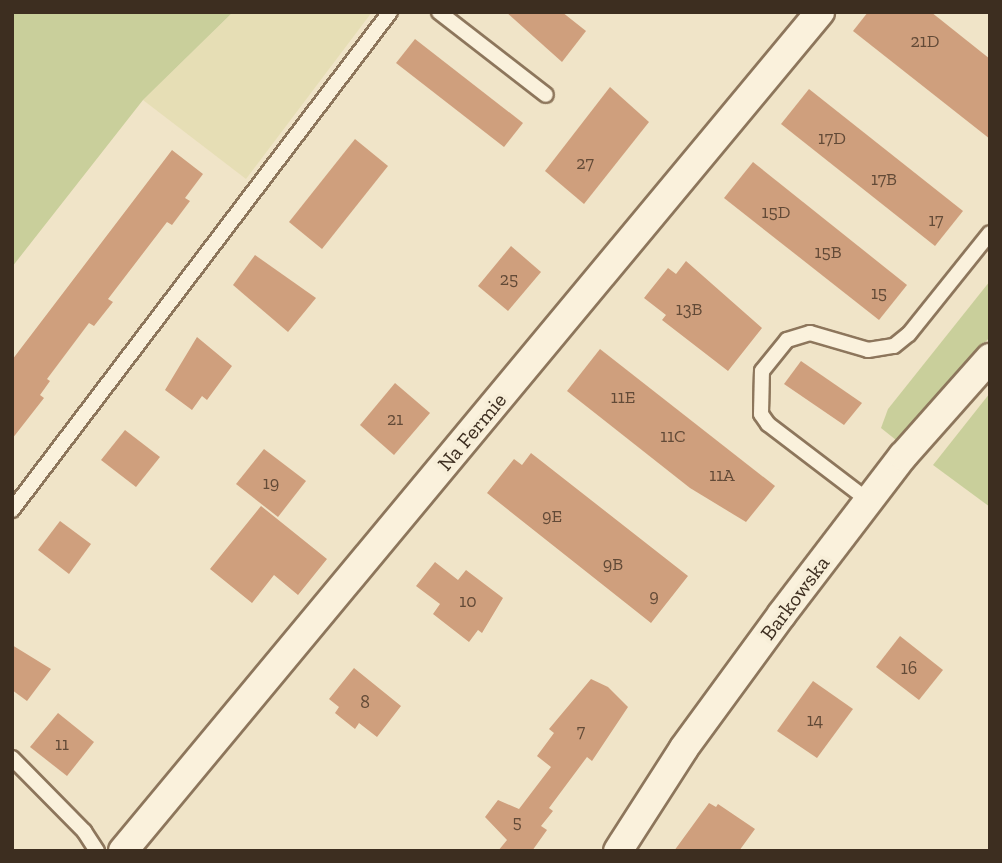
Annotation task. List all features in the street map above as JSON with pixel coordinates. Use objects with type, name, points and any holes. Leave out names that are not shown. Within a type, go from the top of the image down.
[{"type":"street","name":"Na Fermie","points":[[123,851],[820,12]]},
{"type":"street","name":"Barkowska","points":[[618,851],[684,748],[869,501],[990,358]]},
{"type":"lane","points":[[12,510],[390,12]]},
{"type":"lane","points":[[439,12],[546,95]]},
{"type":"lane","points":[[869,501],[768,424],[761,414],[762,371],[787,341],[810,333],[868,350],[894,346],[909,334],[990,233]]},
{"type":"lane","points":[[12,758],[85,831],[97,851]]},
{"type":"shaded area","points":[[233,12],[372,12],[246,179],[143,100]]},
{"type":"green space","points":[[12,12],[233,12],[143,100],[12,267]]},
{"type":"green space","points":[[990,281],[990,337],[896,440],[881,428],[888,409]]},
{"type":"green space","points":[[990,393],[990,507],[933,465]]},
{"type":"building","points":[[506,12],[562,12],[586,31],[562,62]]},
{"type":"building","points":[[868,12],[931,12],[990,59],[990,139],[853,31]]},
{"type":"building","points":[[415,39],[523,123],[504,147],[396,63]]},
{"type":"building","points":[[610,87],[649,122],[584,204],[545,171]]},
{"type":"building","points":[[809,89],[963,211],[935,246],[781,124]]},
{"type":"building","points":[[355,139],[388,166],[322,249],[289,222]]},
{"type":"building","points":[[172,150],[203,174],[185,198],[190,201],[172,225],[167,222],[108,299],[113,302],[94,326],[89,323],[47,379],[50,381],[40,395],[44,398],[12,439],[12,360]]},
{"type":"building","points":[[753,162],[907,285],[879,320],[724,198]]},
{"type":"building","points":[[511,246],[541,272],[508,311],[478,286]]},
{"type":"building","points":[[255,255],[316,298],[288,332],[233,285]]},
{"type":"building","points":[[686,261],[762,328],[728,371],[662,320],[666,315],[644,298],[668,268],[676,274]]},
{"type":"building","points":[[197,337],[232,366],[207,400],[202,396],[192,410],[165,390]]},
{"type":"building","points":[[600,349],[775,486],[746,522],[690,488],[567,391]]},
{"type":"building","points":[[801,361],[862,403],[844,425],[784,384]]},
{"type":"building","points":[[395,383],[430,413],[394,455],[360,425]]},
{"type":"building","points":[[125,430],[160,457],[136,487],[101,460]]},
{"type":"building","points":[[264,449],[306,481],[278,517],[236,484]]},
{"type":"building","points":[[531,453],[688,576],[651,623],[487,493],[514,459],[522,465]]},
{"type":"building","points":[[261,506],[327,559],[298,595],[274,575],[252,603],[210,569]]},
{"type":"building","points":[[60,521],[91,544],[69,574],[38,550]]},
{"type":"building","points":[[435,562],[458,580],[466,570],[503,598],[482,633],[478,630],[469,642],[433,614],[440,604],[416,586]]},
{"type":"building","points":[[900,636],[943,670],[919,700],[876,667]]},
{"type":"building","points":[[12,645],[51,669],[27,701],[12,690]]},
{"type":"building","points":[[354,668],[401,706],[377,737],[359,723],[355,729],[335,713],[339,707],[329,699]]},
{"type":"building","points":[[591,679],[608,687],[628,707],[592,761],[587,757],[549,808],[553,811],[541,826],[547,830],[532,851],[498,851],[507,840],[485,817],[498,800],[519,809],[551,767],[537,756],[554,733],[549,729]]},
{"type":"building","points":[[813,681],[853,709],[817,758],[777,731]]},
{"type":"building","points":[[58,713],[94,742],[67,776],[30,747]]},
{"type":"building","points":[[709,803],[716,807],[718,804],[755,829],[739,851],[674,851]]}]
